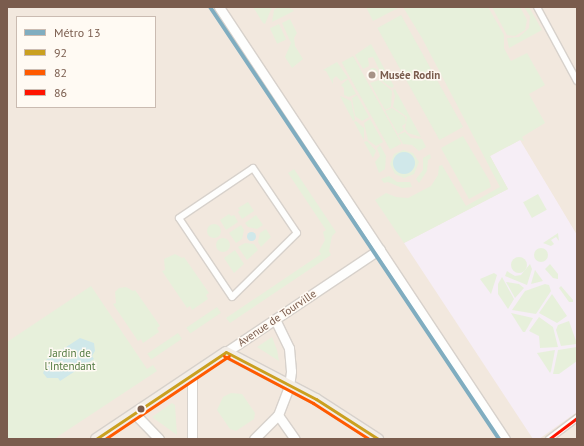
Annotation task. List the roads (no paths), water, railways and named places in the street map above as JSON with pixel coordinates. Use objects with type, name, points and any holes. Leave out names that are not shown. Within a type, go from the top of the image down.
[{"type":"main road","points":[[219,7],[505,439]]},
{"type":"main road","name":"Avenue de Tourville","points":[[96,439],[380,250]]},
{"type":"main road","points":[[254,439],[278,415],[290,386],[291,371],[289,348],[275,319]]},
{"type":"main road","points":[[226,352],[290,386],[378,439]]},
{"type":"main road","points":[[192,375],[192,439]]},
{"type":"main road","points":[[134,413],[159,439]]},
{"type":"main road","points":[[278,415],[295,439]]},
{"type":"street","points":[[537,7],[577,81]]},
{"type":"street","points":[[253,168],[297,233],[232,297],[179,218],[253,168]]},
{"type":"street","points":[[549,439],[577,418]]},
{"type":"water","points":[[404,152],[408,153],[414,159],[414,167],[408,173],[404,174],[400,173],[394,167],[393,163],[394,159],[400,153]]},
{"type":"water","points":[[251,231],[256,236],[251,241],[246,236]]},
{"type":"water","points":[[80,338],[94,343],[95,351],[92,356],[94,359],[60,381],[58,378],[47,378],[43,373],[48,363],[46,360]]},
{"type":"metro line","name":"13","points":[[210,7],[499,439]]},
{"type":"place","name":"Musée Rodin","points":[[372,75]]},
{"type":"park label","name":"Jardin de l'Intendant","points":[[70,360]]}]
